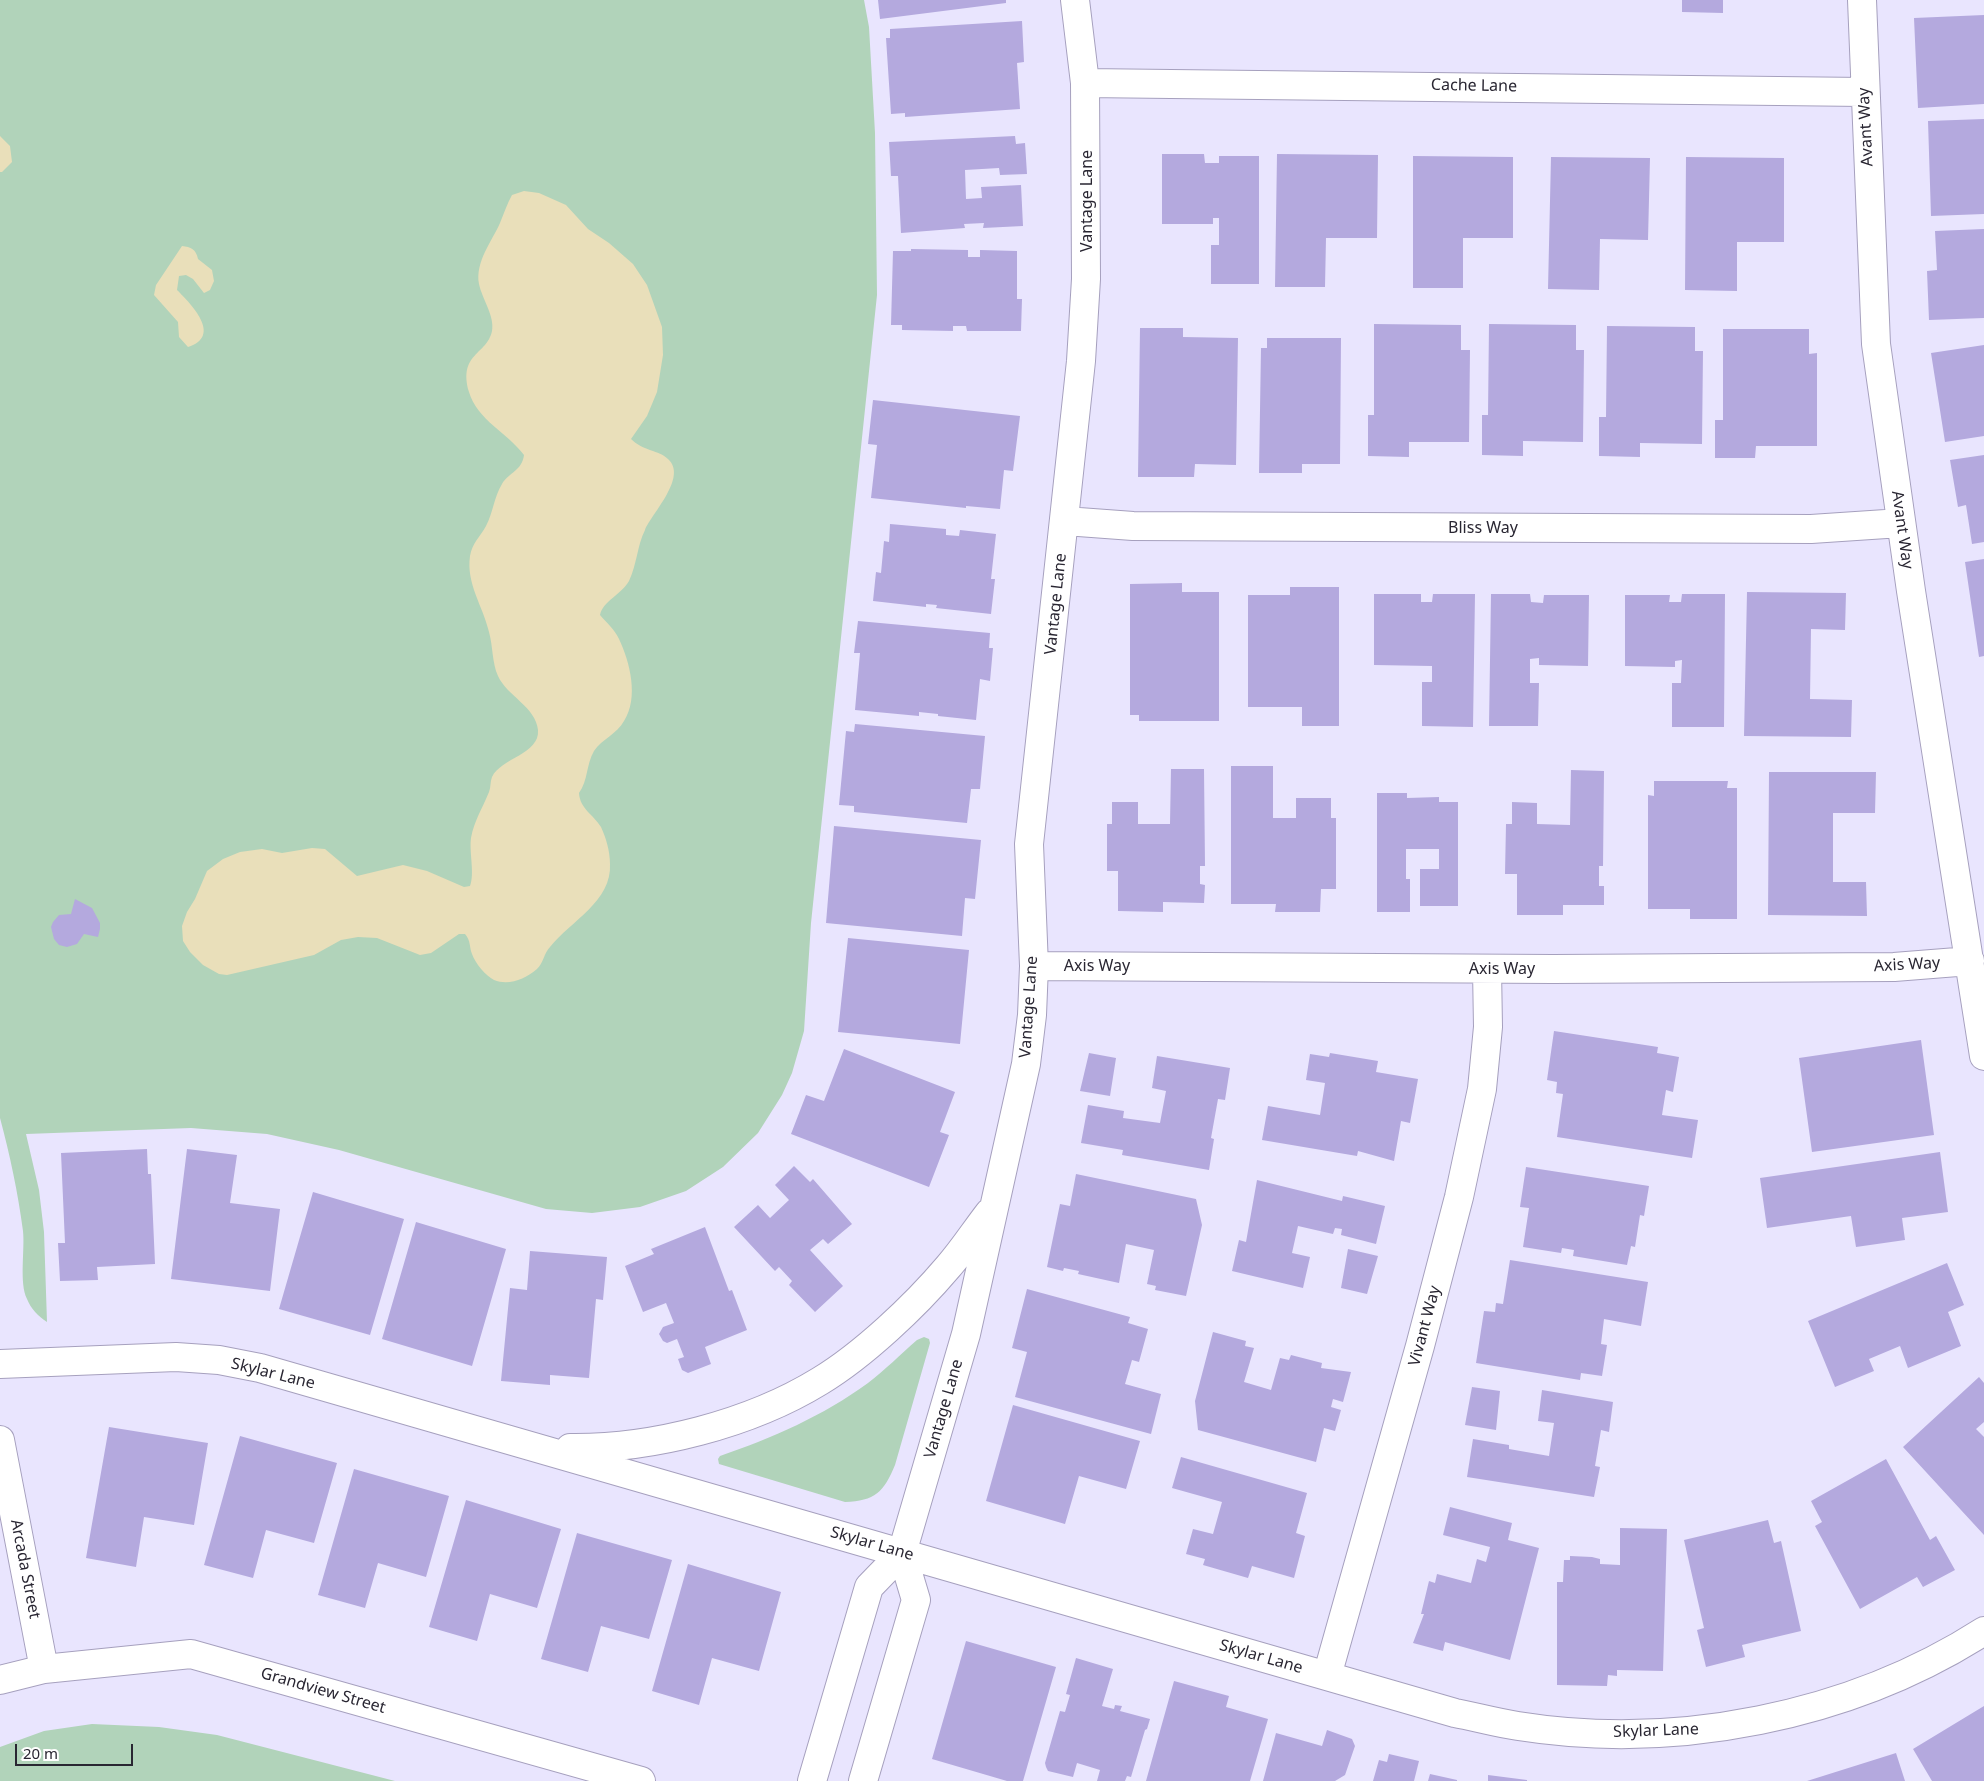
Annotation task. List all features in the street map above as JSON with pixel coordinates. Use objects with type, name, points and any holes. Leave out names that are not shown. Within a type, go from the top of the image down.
[{"type":"street","name":"Vantage Lane","points":[[812,1781],[869,1587],[902,1553],[966,1334],[1026,1064],[1032,1015],[1034,966],[1029,844],[1082,361],[1086,279],[1085,83],[1075,0]]},
{"type":"street","name":"Avant Way","points":[[1862,0],[1864,92],[1876,344],[1901,523],[1984,1056]]},
{"type":"street","name":"Cache Lane","points":[[1085,83],[1864,92]]},
{"type":"street","name":"Bliss Way","points":[[1065,522],[1133,526],[1791,529],[1901,523]]},
{"type":"street","name":"Axis Way","points":[[1034,966],[1487,969],[1894,967],[1970,961]]},
{"type":"street","name":"Vivant Way","points":[[1327,1676],[1420,1346],[1459,1197],[1482,1089],[1488,1027],[1487,969]]},
{"type":"street","name":"Vantage Lane","points":[[821,1380],[856,1355],[948,1267],[994,1205]]},
{"type":"street","name":"Skylar Lane","points":[[0,1364],[176,1357],[219,1360],[260,1368],[1455,1713],[1519,1726],[1592,1732],[1646,1733],[1704,1730],[1773,1717],[1833,1702],[1897,1676],[1984,1630]]},
{"type":"street","name":"Skylar Lane","points":[[538,1448],[598,1449],[651,1443],[700,1430],[754,1412],[790,1398],[821,1380]]},
{"type":"street","name":"Arcada Street","points":[[0,1440],[44,1669]]},
{"type":"street","points":[[863,1781],[916,1600],[902,1553]]},
{"type":"street","name":"Grandview Street","points":[[0,1680],[44,1669],[192,1654],[642,1781]]},
{"type":"green space","points":[[0,0],[864,0],[869,27],[875,133],[877,295],[811,923],[804,1031],[792,1073],[782,1095],[758,1133],[723,1167],[686,1191],[640,1207],[592,1213],[546,1209],[339,1150],[267,1134],[191,1128],[26,1134],[39,1190],[44,1232],[47,1322],[31,1306],[23,1284],[23,1231],[19,1203],[0,1118]]},
{"type":"green space","points":[[924,1337],[929,1339],[930,1343],[895,1465],[887,1482],[871,1497],[864,1500],[845,1502],[719,1464],[718,1459],[720,1456],[759,1442],[797,1425],[851,1395],[874,1378],[917,1340]]},
{"type":"green space","points":[[92,1724],[159,1727],[217,1735],[395,1781],[0,1781],[0,1747],[44,1731]]},
{"type":"sand","points":[[0,136],[10,146],[12,162],[2,172],[0,172]]},
{"type":"sand","points":[[524,191],[539,193],[566,205],[588,229],[609,243],[633,264],[647,285],[662,327],[663,355],[657,392],[647,416],[631,439],[668,459],[673,467],[674,475],[667,495],[642,536],[629,581],[605,606],[600,615],[615,632],[627,658],[632,691],[631,702],[629,712],[621,726],[594,751],[579,793],[584,807],[598,822],[605,836],[610,864],[609,877],[597,900],[550,947],[537,969],[527,976],[511,982],[494,980],[484,972],[473,958],[469,941],[465,934],[459,934],[431,953],[420,955],[377,938],[358,937],[341,940],[314,955],[227,975],[219,974],[203,965],[190,952],[183,941],[182,926],[207,871],[223,859],[240,852],[262,849],[282,853],[312,848],[325,849],[357,876],[403,865],[427,871],[464,887],[470,886],[472,875],[472,832],[489,792],[492,777],[503,765],[533,745],[537,738],[538,730],[532,715],[508,690],[498,676],[489,632],[470,576],[469,566],[472,547],[484,530],[499,489],[505,480],[521,465],[524,455],[479,411],[473,402],[469,392],[467,369],[474,356],[489,339],[492,331],[492,319],[479,284],[479,268],[512,195]]},
{"type":"sand","points":[[182,246],[194,251],[198,259],[212,270],[214,281],[210,290],[204,293],[193,279],[186,275],[179,276],[177,290],[196,311],[204,328],[203,335],[198,342],[188,347],[179,337],[178,322],[154,295],[156,285]]},
{"type":"building","points":[[878,0],[1006,0],[1006,3],[880,19]]},
{"type":"building","points":[[1682,0],[1723,0],[1723,13],[1682,12]]},
{"type":"building","points":[[1984,15],[1984,104],[1918,108],[1914,18]]},
{"type":"building","points":[[1022,21],[1024,62],[1017,63],[1020,109],[905,117],[905,113],[891,114],[886,38],[890,38],[890,29]]},
{"type":"building","points":[[1984,119],[1984,214],[1931,216],[1928,121]]},
{"type":"building","points":[[1015,136],[1016,144],[1025,143],[1027,174],[1000,175],[999,168],[965,170],[966,199],[982,198],[981,187],[1021,185],[1023,226],[983,228],[984,223],[964,224],[965,228],[901,233],[898,176],[891,176],[889,142]]},
{"type":"building","points":[[1162,154],[1204,154],[1205,163],[1219,163],[1219,156],[1259,156],[1259,284],[1211,284],[1211,245],[1219,245],[1219,218],[1213,218],[1213,224],[1162,224]]},
{"type":"building","points":[[1277,154],[1378,155],[1377,238],[1326,238],[1325,287],[1275,287]]},
{"type":"building","points":[[1413,156],[1513,157],[1513,238],[1463,238],[1463,288],[1413,288]]},
{"type":"building","points":[[1551,157],[1650,158],[1648,240],[1600,239],[1599,290],[1548,289]]},
{"type":"building","points":[[1686,157],[1784,158],[1784,242],[1737,242],[1737,291],[1685,290]]},
{"type":"building","points":[[1984,229],[1984,318],[1929,320],[1927,271],[1937,270],[1935,231]]},
{"type":"building","points":[[911,249],[968,250],[968,257],[980,257],[980,250],[1017,251],[1017,299],[1022,299],[1021,331],[967,331],[966,326],[953,326],[953,331],[902,330],[902,325],[891,325],[893,251],[911,251]]},
{"type":"building","points":[[1374,324],[1461,325],[1461,350],[1470,350],[1469,442],[1409,442],[1409,457],[1368,456],[1368,415],[1374,415]]},
{"type":"building","points":[[1489,324],[1576,325],[1576,350],[1584,350],[1583,442],[1523,441],[1523,456],[1482,455],[1482,415],[1488,415]]},
{"type":"building","points":[[1607,326],[1695,327],[1695,351],[1703,351],[1702,444],[1640,443],[1640,457],[1599,456],[1599,417],[1606,417]]},
{"type":"building","points":[[1140,328],[1183,328],[1183,337],[1238,338],[1236,465],[1195,464],[1194,477],[1138,477]]},
{"type":"building","points":[[1723,329],[1809,329],[1809,354],[1817,353],[1817,446],[1756,446],[1755,458],[1715,458],[1715,420],[1723,420]]},
{"type":"building","points":[[1267,338],[1341,338],[1340,464],[1302,464],[1302,473],[1259,473],[1261,348],[1267,348]]},
{"type":"building","points":[[1984,345],[1984,436],[1945,442],[1931,353]]},
{"type":"building","points":[[873,400],[1020,416],[1013,471],[1004,470],[1000,509],[966,506],[966,508],[871,498],[877,445],[868,444]]},
{"type":"building","points":[[1984,455],[1984,542],[1972,544],[1966,505],[1958,507],[1950,460]]},
{"type":"building","points":[[890,524],[946,529],[946,535],[959,536],[960,530],[996,534],[991,579],[995,579],[991,614],[936,608],[937,605],[926,604],[926,607],[873,601],[876,572],[881,573],[884,541],[889,542]]},
{"type":"building","points":[[1984,559],[1984,656],[1979,657],[1965,562]]},
{"type":"building","points":[[1182,583],[1182,592],[1219,592],[1219,721],[1139,721],[1139,715],[1130,715],[1130,584]]},
{"type":"building","points":[[1290,587],[1339,587],[1339,726],[1302,726],[1302,707],[1248,707],[1248,595],[1290,595]]},
{"type":"building","points":[[1747,592],[1846,593],[1845,630],[1811,629],[1810,699],[1852,700],[1851,737],[1744,736]]},
{"type":"building","points":[[1374,594],[1421,594],[1421,602],[1432,602],[1433,594],[1475,594],[1473,727],[1422,726],[1422,682],[1432,682],[1432,666],[1374,665]]},
{"type":"building","points":[[1491,594],[1530,594],[1531,602],[1543,603],[1544,595],[1589,595],[1588,666],[1539,665],[1539,658],[1530,659],[1530,683],[1539,683],[1538,726],[1489,726]]},
{"type":"building","points":[[1682,594],[1725,594],[1724,727],[1672,727],[1672,683],[1681,683],[1682,660],[1675,661],[1675,667],[1625,666],[1625,595],[1670,595],[1669,602],[1681,602]]},
{"type":"building","points":[[858,621],[990,633],[989,648],[993,648],[990,681],[980,679],[976,720],[919,712],[919,716],[855,710],[860,653],[854,653]]},
{"type":"building","points":[[855,724],[985,736],[980,789],[971,789],[967,823],[854,812],[854,806],[839,805],[846,731],[854,732]]},
{"type":"building","points":[[1231,766],[1273,766],[1273,818],[1296,818],[1296,798],[1331,798],[1331,818],[1336,818],[1336,889],[1321,889],[1320,912],[1275,912],[1276,904],[1231,904]]},
{"type":"building","points":[[1171,769],[1204,769],[1205,866],[1200,866],[1200,884],[1205,885],[1204,903],[1163,902],[1163,912],[1118,911],[1118,871],[1107,871],[1107,824],[1112,824],[1112,802],[1138,802],[1138,824],[1170,824]]},
{"type":"building","points":[[1571,770],[1604,771],[1603,866],[1599,866],[1599,886],[1604,886],[1604,905],[1563,905],[1563,915],[1517,915],[1517,874],[1505,874],[1506,824],[1512,824],[1512,802],[1537,803],[1537,824],[1570,825]]},
{"type":"building","points":[[1769,772],[1876,772],[1875,813],[1833,813],[1833,882],[1866,882],[1867,916],[1768,915]]},
{"type":"building","points":[[1654,781],[1728,781],[1727,788],[1737,788],[1737,919],[1690,919],[1690,909],[1648,909],[1648,795],[1654,796]]},
{"type":"building","points":[[1377,793],[1407,793],[1407,798],[1439,797],[1439,802],[1458,802],[1458,906],[1420,906],[1420,869],[1439,869],[1439,849],[1406,849],[1406,879],[1410,879],[1410,912],[1377,912]]},
{"type":"building","points":[[834,826],[981,840],[975,899],[965,898],[962,936],[826,923]]},
{"type":"building","points":[[75,899],[92,908],[100,923],[98,937],[84,934],[77,944],[67,947],[59,945],[54,939],[51,927],[59,915],[71,914]]},
{"type":"building","points":[[848,938],[969,950],[960,1044],[838,1032]]},
{"type":"building","points":[[1554,1031],[1658,1047],[1657,1053],[1679,1057],[1673,1092],[1666,1090],[1662,1115],[1698,1120],[1692,1158],[1557,1137],[1563,1094],[1556,1093],[1557,1082],[1547,1080]]},
{"type":"building","points":[[1921,1040],[1934,1135],[1812,1152],[1799,1058]]},
{"type":"building","points":[[844,1049],[955,1092],[940,1132],[949,1135],[929,1187],[791,1134],[806,1095],[824,1101]]},
{"type":"building","points":[[1089,1053],[1116,1058],[1110,1096],[1080,1091]]},
{"type":"building","points":[[1330,1053],[1378,1061],[1376,1072],[1418,1079],[1410,1123],[1401,1121],[1394,1161],[1358,1151],[1357,1156],[1262,1140],[1268,1106],[1320,1115],[1325,1083],[1306,1080],[1310,1054],[1329,1057]]},
{"type":"building","points":[[1157,1056],[1230,1068],[1225,1100],[1218,1099],[1211,1138],[1214,1139],[1209,1170],[1122,1155],[1123,1150],[1081,1143],[1088,1105],[1124,1111],[1123,1118],[1160,1123],[1166,1091],[1152,1088]]},
{"type":"building","points":[[147,1149],[148,1174],[151,1174],[155,1264],[97,1267],[98,1280],[60,1281],[58,1243],[65,1243],[61,1153]]},
{"type":"building","points":[[187,1149],[237,1155],[230,1203],[280,1209],[270,1291],[171,1279]]},
{"type":"building","points":[[1940,1152],[1948,1212],[1902,1218],[1905,1240],[1856,1247],[1851,1216],[1767,1228],[1760,1178]]},
{"type":"building","points":[[794,1166],[810,1182],[813,1179],[852,1224],[828,1244],[823,1239],[810,1250],[843,1286],[815,1312],[789,1285],[792,1281],[779,1267],[775,1271],[734,1227],[758,1205],[770,1218],[789,1200],[775,1185]]},
{"type":"building","points":[[1526,1167],[1649,1186],[1644,1216],[1640,1215],[1635,1247],[1631,1246],[1627,1265],[1573,1256],[1574,1250],[1562,1248],[1561,1253],[1523,1247],[1529,1208],[1520,1207]]},
{"type":"building","points":[[1076,1174],[1196,1199],[1202,1225],[1186,1296],[1155,1290],[1156,1286],[1147,1284],[1154,1250],[1126,1244],[1119,1283],[1078,1274],[1079,1271],[1064,1268],[1063,1271],[1047,1267],[1060,1204],[1070,1206]]},
{"type":"building","points":[[1257,1180],[1342,1201],[1343,1196],[1385,1206],[1376,1244],[1341,1235],[1342,1229],[1335,1228],[1333,1234],[1298,1226],[1292,1253],[1310,1257],[1303,1288],[1232,1271],[1239,1240],[1246,1242]]},
{"type":"building","points":[[313,1192],[404,1219],[370,1335],[279,1309]]},
{"type":"building","points":[[416,1222],[506,1249],[472,1366],[382,1339]]},
{"type":"building","points":[[705,1227],[729,1291],[732,1290],[747,1330],[705,1347],[711,1364],[688,1373],[682,1370],[678,1359],[684,1357],[677,1339],[667,1343],[663,1341],[659,1334],[663,1327],[674,1323],[666,1303],[643,1312],[625,1266],[654,1254],[651,1249]]},
{"type":"building","points":[[1348,1249],[1378,1256],[1367,1294],[1341,1288]]},
{"type":"building","points":[[530,1251],[607,1257],[603,1300],[596,1299],[589,1378],[550,1375],[550,1385],[501,1381],[510,1288],[527,1290]]},
{"type":"building","points":[[1510,1260],[1648,1282],[1641,1326],[1604,1319],[1601,1344],[1607,1345],[1602,1376],[1581,1373],[1580,1380],[1476,1363],[1484,1311],[1495,1312],[1496,1303],[1503,1304]]},
{"type":"building","points":[[1947,1263],[1964,1305],[1948,1312],[1961,1346],[1908,1368],[1900,1346],[1869,1359],[1874,1371],[1835,1387],[1808,1321]]},
{"type":"building","points":[[1027,1289],[1130,1317],[1128,1323],[1148,1329],[1139,1362],[1132,1360],[1125,1384],[1161,1394],[1151,1434],[1015,1397],[1027,1352],[1012,1348]]},
{"type":"building","points":[[1213,1332],[1246,1341],[1245,1346],[1254,1348],[1244,1382],[1271,1390],[1280,1358],[1289,1360],[1291,1355],[1322,1363],[1321,1368],[1351,1372],[1343,1402],[1333,1399],[1331,1407],[1341,1410],[1335,1431],[1324,1428],[1316,1462],[1198,1430],[1195,1401]]},
{"type":"building","points":[[1979,1377],[1984,1383],[1984,1422],[1976,1429],[1984,1437],[1984,1535],[1903,1447]]},
{"type":"building","points":[[1472,1387],[1500,1391],[1496,1430],[1465,1425]]},
{"type":"building","points":[[1542,1390],[1613,1402],[1609,1432],[1601,1430],[1595,1466],[1600,1467],[1594,1497],[1467,1477],[1473,1439],[1509,1445],[1509,1449],[1549,1456],[1554,1423],[1538,1421]]},
{"type":"building","points":[[1013,1405],[1140,1441],[1126,1489],[1079,1476],[1065,1524],[986,1501]]},
{"type":"building","points":[[109,1427],[208,1443],[194,1525],[144,1517],[136,1567],[86,1558]]},
{"type":"building","points":[[240,1436],[337,1463],[314,1543],[266,1530],[253,1578],[204,1565]]},
{"type":"building","points":[[1181,1457],[1307,1493],[1296,1533],[1305,1536],[1294,1578],[1252,1566],[1248,1578],[1203,1565],[1205,1559],[1186,1554],[1193,1529],[1213,1534],[1222,1502],[1172,1488]]},
{"type":"building","points":[[1886,1459],[1930,1540],[1936,1536],[1955,1570],[1923,1587],[1917,1577],[1860,1609],[1815,1526],[1822,1522],[1811,1501]]},
{"type":"building","points":[[354,1469],[449,1496],[426,1577],[378,1563],[365,1608],[318,1595]]},
{"type":"building","points":[[466,1500],[561,1529],[537,1608],[490,1594],[477,1641],[429,1627]]},
{"type":"building","points":[[1450,1507],[1512,1523],[1508,1540],[1539,1548],[1510,1660],[1445,1642],[1443,1651],[1413,1643],[1424,1614],[1421,1614],[1429,1581],[1435,1583],[1437,1574],[1471,1583],[1477,1559],[1486,1562],[1490,1547],[1443,1535]]},
{"type":"building","points":[[1768,1520],[1774,1543],[1781,1541],[1801,1631],[1742,1645],[1745,1657],[1706,1667],[1697,1630],[1704,1628],[1684,1540]]},
{"type":"building","points":[[1620,1528],[1667,1529],[1663,1671],[1617,1670],[1617,1676],[1608,1675],[1607,1686],[1557,1685],[1557,1582],[1563,1582],[1564,1560],[1570,1560],[1570,1556],[1592,1557],[1600,1559],[1600,1564],[1620,1565]]},
{"type":"building","points":[[577,1533],[672,1560],[649,1639],[601,1626],[588,1672],[541,1659]]},
{"type":"building","points":[[688,1564],[781,1592],[759,1671],[712,1658],[699,1705],[652,1691]]},
{"type":"building","points":[[966,1641],[1056,1667],[1023,1781],[1007,1781],[932,1759]]},
{"type":"building","points":[[1076,1658],[1113,1669],[1102,1706],[1114,1709],[1115,1705],[1122,1706],[1120,1711],[1150,1719],[1131,1777],[1127,1776],[1125,1781],[1097,1781],[1100,1770],[1077,1763],[1073,1777],[1048,1771],[1046,1767],[1045,1763],[1060,1711],[1065,1712],[1070,1695],[1066,1694]]},
{"type":"building","points":[[1174,1681],[1229,1696],[1226,1707],[1268,1719],[1250,1781],[1146,1781]]},
{"type":"building","points":[[1984,1706],[1984,1781],[1932,1781],[1913,1749]]},
{"type":"building","points":[[1327,1730],[1352,1739],[1355,1746],[1345,1775],[1335,1781],[1263,1781],[1276,1733],[1322,1746]]},
{"type":"building","points":[[1896,1753],[1905,1781],[1807,1781]]},
{"type":"building","points":[[1389,1754],[1419,1761],[1414,1781],[1373,1781],[1379,1760],[1387,1762]]},
{"type":"building","points":[[1430,1774],[1457,1780],[1457,1781],[1428,1781]]},
{"type":"building","points":[[1488,1775],[1527,1780],[1527,1781],[1488,1781]]}]
